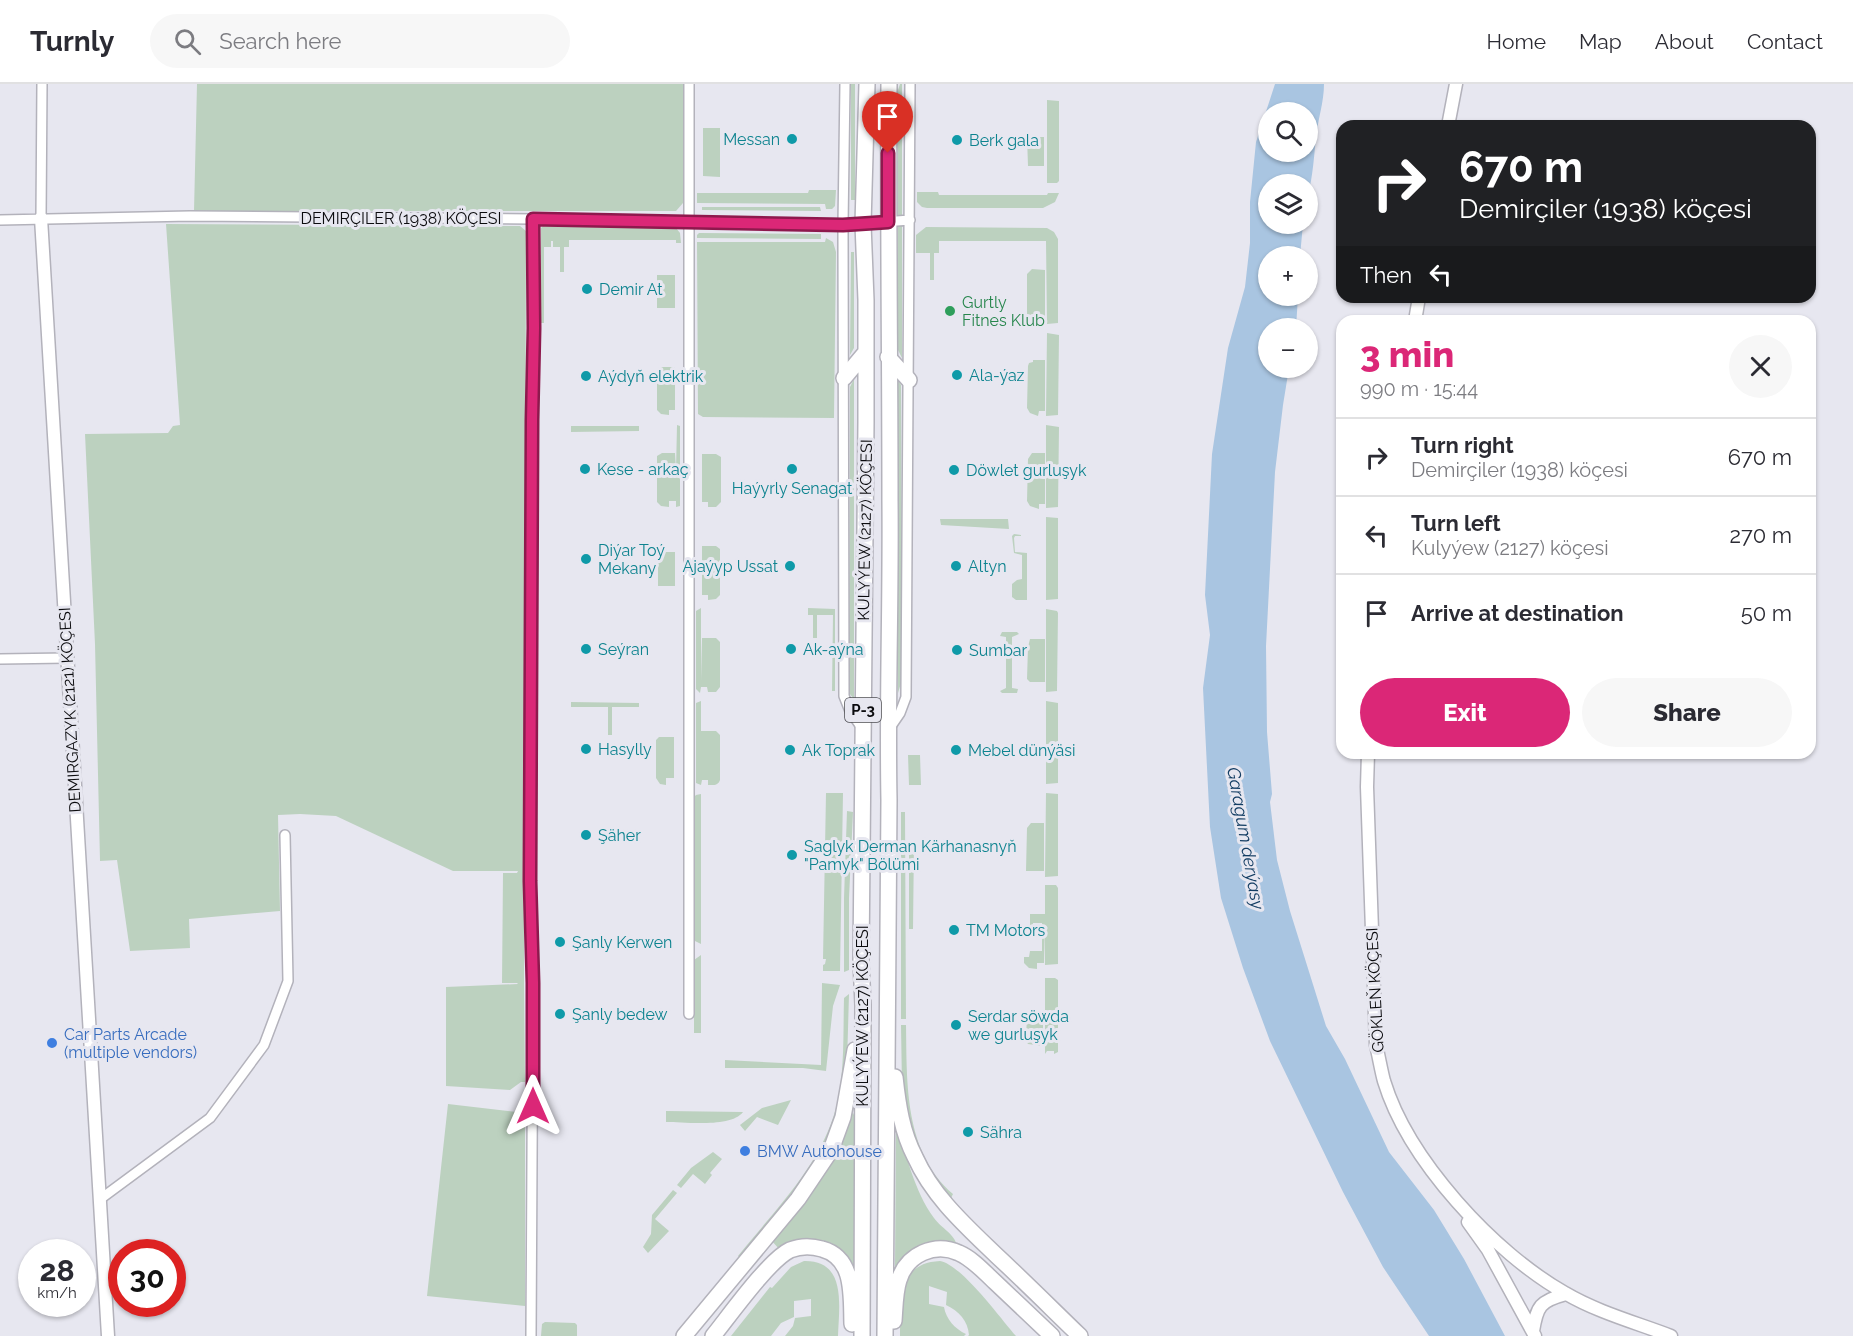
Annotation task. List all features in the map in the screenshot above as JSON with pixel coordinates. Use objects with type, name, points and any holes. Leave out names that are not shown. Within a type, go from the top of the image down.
[{"type":"highway","name":"KULYÝEW (2127) KÖÇESI","points":[[861,1336],[863,1005],[861,961],[866,434],[866,300],[863,224],[867,84]]},
{"type":"highway","name":"KULYÝEW (2127) KÖÇESI","points":[[885,1336],[890,513],[889,84]]},
{"type":"highway","points":[[844,378],[865,353]]},
{"type":"highway","points":[[888,357],[909,380]]},
{"type":"highway","points":[[684,1336],[798,1199],[831,1150],[847,1101],[863,1005]]},
{"type":"highway","points":[[887,1012],[903,1126],[915,1159],[925,1176],[959,1218],[1080,1336]]},
{"type":"highway","points":[[713,1336],[773,1263],[794,1249],[811,1247],[833,1253],[844,1264],[849,1277],[853,1336]]},
{"type":"highway","points":[[894,1336],[898,1289],[903,1271],[920,1254],[944,1248],[958,1252],[974,1263],[1052,1336]]},
{"type":"street","name":"DEMIRGAZYK (2121) KÖÇESI","points":[[42,84],[41,218],[108,1336]]},
{"type":"street","points":[[689,84],[689,1014]]},
{"type":"street","points":[[845,84],[844,696],[850,711],[863,729]]},
{"type":"street","points":[[888,731],[900,713],[906,697],[910,84]]},
{"type":"street","points":[[1449,120],[1456,84]]},
{"type":"street","name":"DEMIRÇILER (1938) KÖÇESI","points":[[0,220],[189,216],[843,225],[910,220]]},
{"type":"street","points":[[531,1336],[533,976],[530,869],[533,219]]},
{"type":"street","points":[[0,659],[67,658]]},
{"type":"street","name":"GÖKLEŇ KÖÇESI","points":[[1368,759],[1376,1046],[1385,1082],[1403,1123],[1442,1184],[1488,1234],[1528,1269],[1566,1294],[1671,1336]]},
{"type":"street","points":[[99,1200],[210,1118],[264,1045],[288,981],[285,835]]},
{"type":"street","points":[[1442,1184],[1488,1250],[1534,1334]]},
{"type":"street","points":[[1534,1334],[1535,1315],[1539,1307],[1548,1299],[1566,1294]]},
{"type":"green space","points":[[197,84],[683,84],[683,203],[676,211],[194,211]]},
{"type":"green space","points":[[851,84],[855,84],[855,200],[851,200]]},
{"type":"green space","points":[[902,84],[902,358],[898,350],[898,90]]},
{"type":"green space","points":[[1047,100],[1059,101],[1059,181],[1057,183],[1047,183]]},
{"type":"green space","points":[[703,128],[720,128],[720,177],[703,176]]},
{"type":"green space","points":[[1027,137],[1044,137],[1044,166],[1028,166]]},
{"type":"green space","points":[[809,190],[836,190],[835,206],[832,209],[826,209],[825,204],[697,203],[697,193],[808,193]]},
{"type":"green space","points":[[917,192],[938,192],[939,195],[1059,193],[1055,202],[1043,208],[927,208],[917,202]]},
{"type":"green space","points":[[702,207],[820,207],[821,211],[702,210]]},
{"type":"green space","points":[[166,224],[520,226],[526,231],[525,1082],[521,1082],[510,1090],[446,1086],[446,987],[518,984],[502,983],[503,873],[517,873],[518,871],[453,871],[336,816],[278,815],[280,911],[189,919],[190,948],[130,951],[117,860],[100,861],[95,644],[85,434],[168,433],[173,426],[180,425]]},
{"type":"green space","points":[[545,224],[676,228],[680,233],[681,243],[676,243],[676,240],[569,240],[569,247],[564,247],[564,272],[560,272],[560,247],[553,247],[553,241],[551,241],[551,247],[544,247],[544,323],[541,323],[541,228]]},
{"type":"green space","points":[[926,227],[1047,228],[1054,232],[1058,239],[1058,323],[1047,324],[1046,241],[939,241],[939,253],[934,253],[934,280],[930,280],[930,253],[916,253],[916,235]]},
{"type":"green space","points":[[699,233],[821,234],[821,239],[697,238]]},
{"type":"green space","points":[[826,238],[833,242],[836,252],[834,418],[703,417],[698,414],[697,242],[825,242]]},
{"type":"green space","points":[[851,252],[854,252],[854,348],[850,355]]},
{"type":"green space","points":[[1032,269],[1045,270],[1045,318],[1038,318],[1038,324],[1030,324],[1027,320],[1027,274]]},
{"type":"green space","points":[[657,275],[675,275],[675,308],[657,308]]},
{"type":"green space","points":[[1047,333],[1059,335],[1058,415],[1046,416]]},
{"type":"green space","points":[[1033,360],[1045,360],[1045,411],[1039,411],[1038,416],[1030,413],[1027,408],[1028,366]]},
{"type":"green space","points":[[661,367],[675,367],[675,410],[669,410],[669,415],[661,414],[657,410],[657,370]]},
{"type":"green space","points":[[896,377],[901,385],[902,680],[898,693]]},
{"type":"green space","points":[[854,379],[854,699],[849,693],[850,387]]},
{"type":"green space","points":[[677,425],[680,426],[680,506],[676,507],[676,501],[669,501],[669,507],[661,506],[657,502],[657,456],[662,453],[675,453],[676,471]]},
{"type":"green space","points":[[1046,425],[1059,427],[1058,507],[1046,508]]},
{"type":"green space","points":[[571,426],[639,426],[639,431],[571,432]]},
{"type":"green space","points":[[1032,453],[1045,453],[1045,504],[1039,504],[1039,509],[1030,506],[1027,501],[1028,459]]},
{"type":"green space","points":[[702,454],[716,454],[721,457],[721,502],[716,507],[708,507],[708,502],[702,502]]},
{"type":"green space","points":[[1046,517],[1058,518],[1058,599],[1046,600]]},
{"type":"green space","points":[[940,519],[1008,519],[1009,529],[941,525]]},
{"type":"green space","points":[[1021,535],[1014,538],[1015,552],[1027,553],[1027,600],[1016,600],[1012,597],[1012,584],[1022,579],[1022,555],[1014,553],[1012,536]]},
{"type":"green space","points":[[702,546],[716,546],[720,549],[720,595],[716,599],[708,600],[708,595],[702,595]]},
{"type":"green space","points":[[658,552],[675,552],[675,586],[658,586]]},
{"type":"green space","points":[[701,608],[701,681],[702,638],[716,638],[720,642],[720,687],[716,692],[708,692],[707,687],[701,687],[700,693],[696,689],[696,611]]},
{"type":"green space","points":[[808,608],[835,609],[835,691],[832,691],[833,615],[817,615],[817,638],[813,638],[813,615],[808,615]]},
{"type":"green space","points":[[1046,609],[1058,613],[1057,691],[1046,692]]},
{"type":"green space","points":[[1002,632],[1019,634],[1012,637],[1012,688],[1018,689],[1017,693],[1000,691],[1006,688],[1006,637],[1000,636]]},
{"type":"green space","points":[[1030,639],[1045,639],[1045,682],[1030,682],[1027,679]]},
{"type":"green space","points":[[701,701],[701,731],[716,731],[720,735],[720,780],[715,785],[708,785],[708,780],[702,780],[701,785],[696,783],[696,703]]},
{"type":"green space","points":[[1046,701],[1058,703],[1058,783],[1046,784]]},
{"type":"green space","points":[[571,702],[639,703],[639,707],[612,707],[612,735],[608,735],[608,707],[571,707]]},
{"type":"green space","points":[[659,737],[674,737],[674,778],[666,778],[666,785],[660,784],[656,778],[656,740]]},
{"type":"green space","points":[[908,755],[920,755],[921,785],[909,785]]},
{"type":"green space","points":[[826,793],[843,793],[840,971],[823,971],[826,959],[823,959]]},
{"type":"green space","points":[[1046,793],[1058,794],[1058,876],[1045,877]]},
{"type":"green space","points":[[701,794],[701,944],[693,940],[693,798]]},
{"type":"green space","points":[[847,811],[853,812],[849,898],[849,970],[844,972],[844,898]]},
{"type":"green space","points":[[901,812],[905,812],[906,1019],[901,1019]]},
{"type":"green space","points":[[1031,823],[1044,823],[1044,871],[1026,871],[1027,828]]},
{"type":"green space","points":[[909,841],[914,841],[913,929],[909,929]]},
{"type":"green space","points":[[1045,885],[1056,885],[1058,888],[1058,964],[1045,965],[1045,923],[1044,963],[1037,963],[1037,969],[1029,968],[1024,963],[1024,957],[1029,957],[1030,951],[1042,951],[1042,923],[1033,923],[1032,936],[1030,936],[1030,914],[1045,914]]},
{"type":"green space","points":[[701,955],[701,1033],[694,1033],[694,960]]},
{"type":"green space","points":[[1045,978],[1058,980],[1058,1052],[1054,1054],[1054,1051],[1047,1051],[1045,1054]]},
{"type":"green space","points":[[822,983],[840,985],[833,1006],[826,1071],[803,1068],[725,1068],[725,1060],[821,1065]]},
{"type":"green space","points":[[849,994],[844,1095],[820,1158],[742,1260],[738,1256],[795,1187],[829,1129],[839,1095],[843,1053],[844,998]]},
{"type":"green space","points":[[1027,1013],[1043,1013],[1043,1046],[1028,1044],[1026,1041]]},
{"type":"green space","points":[[901,1025],[906,1025],[908,1093],[917,1137],[925,1158],[937,1177],[953,1194],[951,1198],[938,1186],[912,1135],[902,1087]]},
{"type":"green space","points":[[791,1100],[778,1125],[757,1117],[745,1131],[740,1125],[762,1108]]},
{"type":"green space","points":[[448,1104],[525,1113],[525,1306],[427,1296]]},
{"type":"green space","points":[[666,1111],[743,1112],[729,1120],[696,1123],[666,1122]]},
{"type":"green space","points":[[853,1113],[855,1117],[854,1265],[843,1254],[780,1250],[771,1240]]},
{"type":"green space","points":[[896,1125],[921,1196],[934,1218],[954,1238],[957,1246],[896,1268],[895,1267]]},
{"type":"green space","points":[[713,1152],[722,1159],[710,1173],[712,1175],[705,1184],[693,1174],[681,1188],[677,1185],[691,1168]]},
{"type":"green space","points":[[673,1190],[677,1193],[655,1219],[669,1231],[648,1253],[643,1247],[651,1234],[652,1215]]},
{"type":"green space","points":[[804,1261],[818,1263],[828,1268],[834,1276],[839,1299],[838,1336],[785,1336],[793,1326],[795,1318],[811,1316],[811,1299],[794,1301],[794,1317],[781,1323],[771,1336],[731,1336],[770,1287],[772,1288],[791,1267]]},
{"type":"green space","points":[[940,1261],[959,1272],[991,1305],[1016,1336],[968,1336],[967,1325],[962,1317],[946,1305],[947,1292],[929,1286],[929,1304],[944,1307],[952,1323],[966,1334],[964,1336],[900,1336],[901,1298],[908,1277],[915,1269],[926,1263]]},
{"type":"green space","points":[[545,1322],[575,1323],[577,1336],[541,1336],[542,1324]]},
{"type":"water","points":[[1275,84],[1324,84],[1318,126],[1318,102],[1269,102]]},
{"type":"water","name":"Garagum derýasy","points":[[1258,136],[1258,162],[1313,162],[1312,174],[1258,174],[1258,234],[1302,234],[1301,246],[1258,246],[1258,306],[1297,306],[1297,318],[1258,318],[1258,378],[1287,378],[1275,472],[1266,646],[1267,732],[1272,794],[1270,802],[1277,860],[1290,911],[1326,1026],[1345,1059],[1389,1152],[1434,1210],[1464,1259],[1505,1336],[1429,1336],[1383,1267],[1343,1192],[1270,1041],[1243,968],[1221,898],[1210,827],[1203,688],[1210,635],[1205,595],[1212,454],[1228,348],[1245,287],[1250,243],[1250,202]]},
{"type":"place","name":"Messan","points":[[792,139]]},
{"type":"place","name":"Berk gala","points":[[957,140]]},
{"type":"place","name":"Demir At","points":[[587,289]]},
{"type":"place","name":"Gurtly Fitnes Klub","points":[[950,311]]},
{"type":"place","name":"Ala-ýaz","points":[[957,375]]},
{"type":"place","name":"Aýdyň elektrik","points":[[586,376]]},
{"type":"place","name":"Kese - arkaç","points":[[585,469]]},
{"type":"place","name":"Haýyrly Senagat","points":[[792,469]]},
{"type":"place","name":"Döwlet gurluşyk","points":[[954,470]]},
{"type":"place","name":"Diýar Toý Mekany","points":[[586,559]]},
{"type":"place","name":"Ajaýyp Ussat","points":[[790,566]]},
{"type":"place","name":"Altyn","points":[[956,566]]},
{"type":"place","name":"Seýran","points":[[586,649]]},
{"type":"place","name":"Ak-aýna","points":[[791,649]]},
{"type":"place","name":"Sumbar","points":[[957,650]]},
{"type":"place","name":"Hasylly","points":[[586,749]]},
{"type":"place","name":"Ak Toprak","points":[[790,750]]},
{"type":"place","name":"Mebel dünýäsi","points":[[956,750]]},
{"type":"place","name":"Şäher","points":[[586,835]]},
{"type":"place","name":"Saglyk Derman Kärhanasnyň \"Pamyk\" Bölümi","points":[[792,855]]},
{"type":"place","name":"TM Motors","points":[[954,930]]},
{"type":"place","name":"Şanly Kerwen","points":[[560,942]]},
{"type":"place","name":"Şanly bedew","points":[[560,1014]]},
{"type":"place","name":"Serdar söwda we gurluşyk","points":[[956,1025]]},
{"type":"place","name":"Car Parts Arcade (multiple vendors)","points":[[52,1043]]},
{"type":"place","name":"Sähra","points":[[968,1132]]},
{"type":"place","name":"BMW Autohouse","points":[[745,1151]]},
{"type":"route","points":[[533,1106],[530,881],[533,219],[843,225],[888,222],[888,153]]}]
